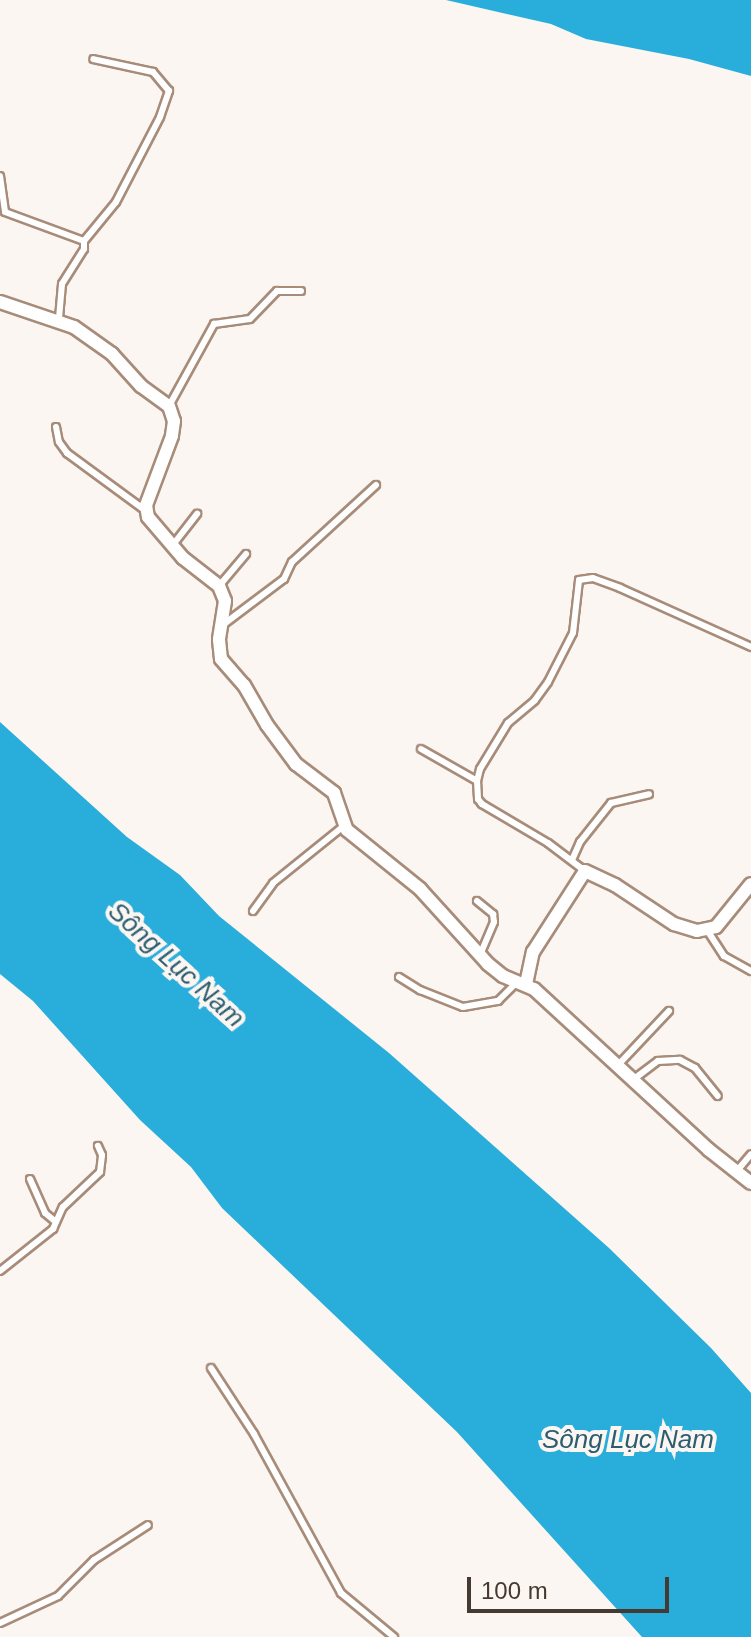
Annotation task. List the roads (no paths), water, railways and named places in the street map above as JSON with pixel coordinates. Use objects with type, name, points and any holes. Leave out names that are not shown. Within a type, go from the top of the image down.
[{"type":"street","points":[[0,302],[59,321],[112,354],[141,386],[169,406],[174,421],[172,436],[146,511],[172,546],[219,586],[225,601],[221,659],[244,685],[267,725],[296,764],[334,793],[345,825],[357,839],[420,889],[499,973],[522,982],[751,1183]]},
{"type":"street","points":[[522,982],[533,952],[585,871],[615,885],[674,924],[688,929],[707,930],[722,922],[751,884]]},
{"type":"lane","points":[[59,321],[62,284],[84,249],[84,241],[116,202],[160,117],[169,91],[153,72],[93,59]]},
{"type":"lane","points":[[0,176],[5,212],[84,241]]},
{"type":"lane","points":[[169,406],[214,324],[250,319],[261,312],[277,291],[301,291]]},
{"type":"lane","points":[[56,427],[59,442],[67,453],[146,511]]},
{"type":"lane","points":[[221,626],[284,579],[292,562],[376,485]]},
{"type":"lane","points":[[172,546],[197,514]]},
{"type":"lane","points":[[219,586],[246,554]]},
{"type":"lane","points":[[585,871],[482,804],[478,799],[477,781],[480,769],[508,723],[535,700],[548,682],[573,633],[581,578],[593,578],[620,588],[751,647]]},
{"type":"lane","points":[[421,749],[477,781]]},
{"type":"lane","points":[[572,860],[580,842],[611,803],[649,794]]},
{"type":"lane","points":[[253,911],[273,883],[345,825]]},
{"type":"lane","points":[[477,901],[493,914],[494,922],[480,955]]},
{"type":"lane","points":[[707,930],[724,956],[751,971]]},
{"type":"lane","points":[[399,977],[446,1001],[476,1007],[498,1001],[522,982]]},
{"type":"lane","points":[[619,1064],[669,1011]]},
{"type":"lane","points":[[634,1079],[658,1061],[680,1060],[695,1068],[718,1096]]},
{"type":"lane","points":[[0,1271],[40,1240],[56,1222],[63,1207],[100,1172],[102,1155],[98,1146]]},
{"type":"lane","points":[[736,1172],[751,1154]]},
{"type":"lane","points":[[30,1179],[45,1213],[56,1222]]},
{"type":"lane","points":[[211,1368],[254,1434],[341,1593],[394,1637]]},
{"type":"lane","points":[[0,1623],[58,1596],[94,1560],[148,1525]]},
{"type":"water","points":[[446,0],[751,0],[751,76],[689,59],[586,39],[551,24]]},
{"type":"water","name":"Sông Lục Nam","points":[[0,722],[127,837],[180,875],[219,916],[389,1053],[609,1248],[711,1348],[751,1393],[751,1637],[642,1637],[457,1432],[222,1208],[191,1167],[140,1120],[33,1001],[0,974]]}]
